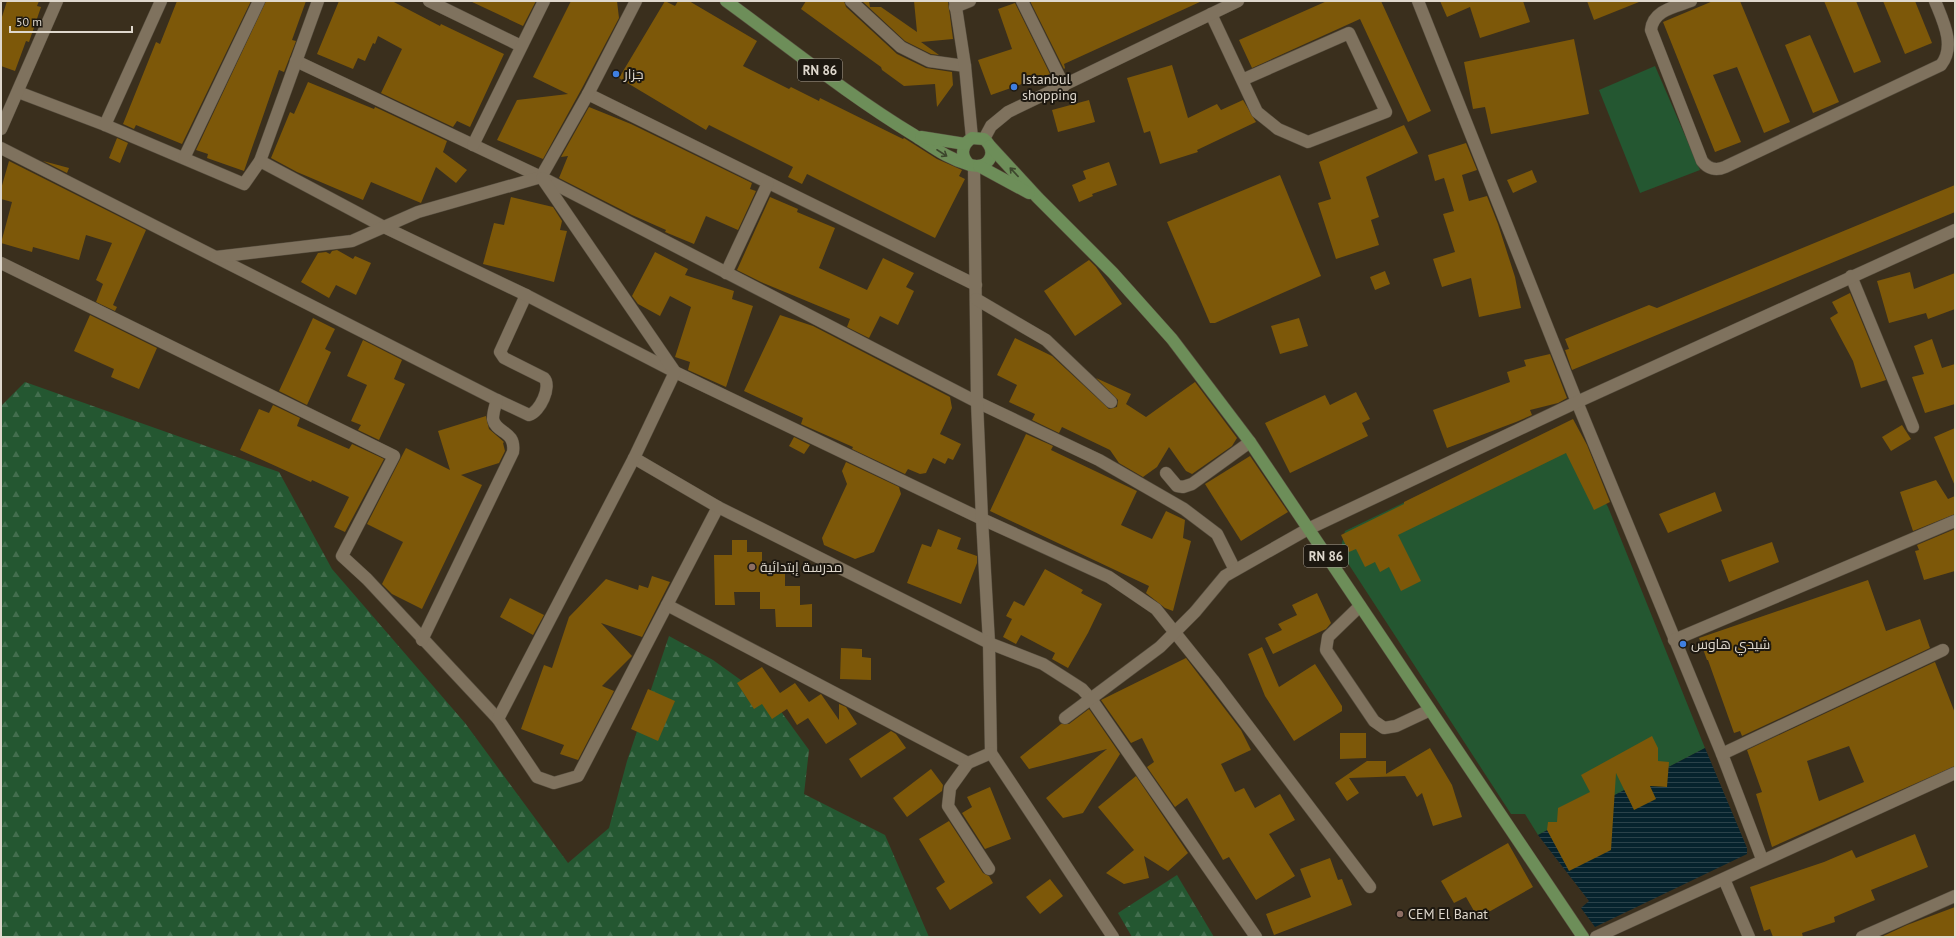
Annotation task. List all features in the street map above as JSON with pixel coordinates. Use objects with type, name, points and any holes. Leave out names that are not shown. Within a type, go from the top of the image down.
[{"type":"main road","name":"RN 86","points":[[726,1],[880,114],[950,159],[974,166],[1038,198]]},
{"type":"main road","name":"RN 86","points":[[916,136],[978,142],[1038,198],[1113,274],[1172,339],[1250,442],[1583,937]]},
{"type":"main road","points":[[978,142],[991,156],[988,161],[974,166],[964,158],[963,149],[978,142]]},
{"type":"street","points":[[1,129],[57,1]]},
{"type":"street","points":[[105,125],[161,1]]},
{"type":"street","points":[[184,158],[259,1]]},
{"type":"street","points":[[18,92],[105,125],[244,184],[260,161],[318,1]]},
{"type":"street","points":[[429,1],[521,46]]},
{"type":"street","points":[[473,145],[544,1]]},
{"type":"street","points":[[216,257],[345,242],[365,236],[418,212],[541,177],[588,94],[636,1]]},
{"type":"street","points":[[851,1],[901,47],[929,61],[965,66]]},
{"type":"street","points":[[970,1],[955,4],[978,142]]},
{"type":"street","points":[[1022,1],[1064,86]]},
{"type":"street","points":[[1418,1],[1577,402],[1722,754],[1762,859]]},
{"type":"street","points":[[1691,1],[1658,14],[1654,18],[1651,30],[1702,161],[1710,168],[1715,170],[1725,167],[1941,65],[1947,59],[1951,45],[1935,1]]},
{"type":"street","points":[[978,142],[991,126],[1002,116],[1211,14],[1230,3]]},
{"type":"street","points":[[1211,14],[1257,112],[1278,129],[1308,142],[1386,112],[1349,33],[1242,80]]},
{"type":"street","points":[[296,61],[541,177],[977,402],[1099,460],[1184,509],[1217,534],[1235,570]]},
{"type":"street","points":[[588,94],[976,285]]},
{"type":"street","points":[[1,148],[497,400],[530,415],[537,410],[548,388],[548,382],[544,378],[504,358],[500,354],[526,295]]},
{"type":"street","points":[[260,161],[384,227],[526,295],[675,372],[982,519],[1109,576],[1156,609],[1370,887]]},
{"type":"street","points":[[974,166],[977,402],[989,643],[991,753],[1113,937]]},
{"type":"street","points":[[541,177],[675,372]]},
{"type":"street","points":[[726,273],[768,183]]},
{"type":"street","points":[[1065,718],[1160,647],[1195,612],[1225,576],[1308,529],[1577,402],[1851,276],[1955,230]]},
{"type":"street","points":[[1,262],[394,456],[342,556],[367,579],[422,640],[498,719],[537,777],[554,783],[578,776],[718,506]]},
{"type":"street","points":[[1851,276],[1913,427]]},
{"type":"street","points":[[976,299],[1046,340],[1111,402]]},
{"type":"street","points":[[498,719],[634,458],[675,372]]},
{"type":"street","points":[[422,640],[513,452],[512,439],[496,425],[494,420],[497,400]]},
{"type":"street","points":[[1166,473],[1177,486],[1184,487],[1192,484],[1250,442]]},
{"type":"street","points":[[634,458],[718,506],[989,643],[1043,664],[1082,689],[1091,699],[1256,937]]},
{"type":"street","points":[[1674,640],[1955,521]]},
{"type":"street","points":[[667,606],[968,763]]},
{"type":"street","points":[[1360,606],[1328,637],[1326,650],[1374,721],[1384,728],[1396,726],[1430,710]]},
{"type":"street","points":[[1722,754],[1943,650]]},
{"type":"street","points":[[990,869],[948,806],[950,788],[968,763],[991,753]]},
{"type":"street","points":[[1596,937],[1724,879],[1762,859],[1955,773]]},
{"type":"street","points":[[1724,879],[1749,937]]},
{"type":"street","points":[[1862,937],[1955,896]]},
{"type":"green space","points":[[1655,66],[1700,170],[1640,193],[1599,90]]},
{"type":"green space","points":[[25,382],[279,472],[332,569],[465,723],[568,863],[609,828],[627,761],[669,636],[713,660],[777,706],[809,750],[804,794],[885,835],[929,937],[1,937],[1,406]]},
{"type":"green space","points":[[1561,427],[1608,507],[1705,748],[1538,835],[1525,814],[1511,814],[1340,551],[1345,531]]},
{"type":"green space","points":[[1177,875],[1214,937],[1132,937],[1118,913]]},
{"type":"water","points":[[1705,748],[1747,848],[1747,854],[1595,927],[1581,908],[1589,901],[1538,835]]},
{"type":"building","points":[[7,1],[39,1],[37,6],[41,7],[29,42],[26,41],[15,71],[1,66],[1,20]]},
{"type":"building","points":[[177,1],[251,1],[182,144],[136,125],[134,129],[123,124],[156,42],[160,44]]},
{"type":"building","points":[[266,1],[306,1],[292,40],[296,41],[284,72],[279,70],[244,171],[207,158],[208,154],[196,150]]},
{"type":"building","points":[[339,1],[392,1],[440,26],[441,24],[504,54],[470,127],[457,121],[453,127],[381,93],[402,49],[378,36],[375,44],[373,43],[365,61],[358,58],[353,69],[317,54]]},
{"type":"building","points":[[470,1],[536,1],[523,26]]},
{"type":"building","points":[[571,1],[617,1],[619,18],[543,159],[497,140],[517,100],[568,94],[533,77]]},
{"type":"building","points":[[665,1],[675,6],[678,1],[689,1],[757,41],[743,66],[789,89],[791,87],[819,101],[820,98],[903,139],[904,138],[937,159],[962,170],[959,176],[965,179],[935,238],[807,174],[802,184],[788,177],[793,167],[709,125],[706,130],[619,78]]},
{"type":"building","points":[[806,1],[844,1],[846,7],[897,54],[926,68],[952,72],[953,85],[937,107],[935,84],[904,86],[882,70],[881,67],[801,9]]},
{"type":"building","points":[[862,1],[869,1],[870,7],[881,7],[917,32],[914,1],[948,1],[953,39],[921,42],[939,55],[931,54],[905,41]]},
{"type":"building","points":[[1030,1],[1202,1],[1064,64],[1064,69]]},
{"type":"building","points":[[1327,1],[1381,1],[1431,111],[1408,122],[1360,19],[1252,68],[1239,40]]},
{"type":"building","points":[[1440,1],[1523,1],[1530,22],[1480,38],[1470,7],[1447,17]]},
{"type":"building","points":[[1587,1],[1638,1],[1639,2],[1594,20]]},
{"type":"building","points":[[1713,1],[1740,1],[1790,122],[1764,133],[1737,67],[1713,75],[1741,142],[1715,152],[1663,22]]},
{"type":"building","points":[[1824,1],[1856,1],[1881,62],[1854,73]]},
{"type":"building","points":[[1883,1],[1915,1],[1932,43],[1905,54]]},
{"type":"building","points":[[1015,3],[1050,74],[991,95],[978,60],[1012,49],[998,9]]},
{"type":"building","points":[[1810,35],[1839,102],[1813,113],[1785,45]]},
{"type":"building","points":[[1574,39],[1589,114],[1491,134],[1485,107],[1473,109],[1464,62]]},
{"type":"building","points":[[1172,65],[1188,118],[1217,104],[1221,110],[1243,100],[1256,122],[1197,150],[1198,152],[1160,164],[1150,131],[1144,133],[1127,78]]},
{"type":"building","points":[[308,82],[374,109],[375,107],[447,141],[443,152],[467,170],[456,183],[436,167],[421,203],[371,182],[363,200],[297,172],[271,158],[290,112],[294,114]]},
{"type":"building","points":[[1089,100],[1095,122],[1058,132],[1052,110]]},
{"type":"building","points":[[589,107],[631,124],[752,183],[750,189],[756,191],[738,230],[706,216],[694,244],[665,232],[666,230],[632,215],[559,178],[568,156],[561,157]]},
{"type":"building","points":[[1404,125],[1418,153],[1366,177],[1379,217],[1371,220],[1379,245],[1336,259],[1318,203],[1331,199],[1319,162]]},
{"type":"building","points":[[117,138],[128,143],[120,163],[109,158]]},
{"type":"building","points":[[1466,143],[1477,170],[1462,175],[1469,201],[1487,196],[1498,224],[1515,277],[1521,308],[1479,317],[1471,278],[1442,287],[1433,259],[1455,252],[1443,214],[1454,211],[1444,178],[1435,181],[1428,155]]},
{"type":"building","points":[[9,161],[146,230],[113,305],[117,307],[115,311],[96,302],[103,284],[96,280],[112,243],[86,235],[79,260],[33,247],[32,252],[1,243],[12,202],[1,199],[1,189]]},
{"type":"building","points":[[43,161],[69,168],[67,173]]},
{"type":"building","points":[[1109,162],[1117,185],[1092,194],[1093,196],[1079,202],[1072,185],[1086,179],[1083,171]]},
{"type":"building","points":[[1532,170],[1537,182],[1513,193],[1507,180]]},
{"type":"building","points":[[1280,175],[1321,276],[1215,323],[1210,323],[1167,222]]},
{"type":"building","points":[[1955,185],[1955,212],[1572,370],[1565,350],[1569,349],[1565,339],[1649,305],[1657,308]]},
{"type":"building","points":[[511,197],[553,207],[562,221],[560,230],[567,231],[554,282],[483,264],[494,223],[504,225]]},
{"type":"building","points":[[770,197],[798,209],[797,212],[835,228],[819,268],[867,290],[883,258],[914,273],[906,287],[914,291],[898,325],[880,316],[869,338],[847,327],[850,319],[761,282],[737,270]]},
{"type":"building","points":[[337,250],[353,259],[355,256],[371,263],[356,295],[336,285],[329,298],[301,282],[318,253],[326,252],[330,254],[332,251]]},
{"type":"building","points":[[655,252],[688,269],[685,275],[734,291],[732,299],[753,306],[726,387],[688,370],[690,362],[675,357],[691,307],[670,296],[660,316],[638,304],[632,296]]},
{"type":"building","points":[[1089,260],[1096,267],[1122,304],[1075,336],[1044,291]]},
{"type":"building","points":[[1385,271],[1390,284],[1375,290],[1370,277]]},
{"type":"building","points":[[1910,272],[1914,289],[1955,273],[1955,309],[1928,319],[1926,313],[1889,323],[1877,281]]},
{"type":"building","points":[[1850,293],[1886,380],[1861,388],[1853,361],[1830,318],[1838,313],[1832,302]]},
{"type":"building","points":[[90,315],[157,348],[139,389],[111,377],[114,369],[74,351]]},
{"type":"building","points":[[780,315],[813,326],[950,397],[952,408],[940,434],[961,444],[953,460],[948,458],[945,464],[933,458],[926,473],[920,474],[908,469],[905,474],[852,449],[853,447],[801,424],[803,418],[744,391]]},
{"type":"building","points":[[313,318],[335,329],[325,349],[331,352],[307,405],[279,391]]},
{"type":"building","points":[[1299,318],[1308,346],[1280,354],[1271,326]]},
{"type":"building","points":[[1015,338],[1052,356],[1109,409],[1117,407],[1118,400],[1096,378],[1131,394],[1126,404],[1146,417],[1195,382],[1237,438],[1232,446],[1192,474],[1186,471],[1169,447],[1157,467],[1143,477],[1119,463],[1110,450],[1062,427],[1059,433],[1032,420],[1035,414],[1009,402],[1017,385],[997,375]]},
{"type":"building","points":[[1932,339],[1942,368],[1955,364],[1955,404],[1925,413],[1912,377],[1924,374],[1914,346]]},
{"type":"building","points":[[363,340],[402,360],[394,379],[405,384],[379,440],[358,430],[361,425],[351,421],[367,385],[347,376]]},
{"type":"building","points":[[1550,354],[1567,398],[1558,403],[1530,410],[1532,415],[1447,448],[1433,410],[1510,382],[1507,372],[1526,366],[1524,360]]},
{"type":"building","points":[[1356,392],[1370,419],[1362,423],[1368,436],[1290,473],[1265,423],[1325,395],[1330,405]]},
{"type":"building","points":[[273,405],[300,418],[297,426],[349,449],[352,444],[384,459],[345,532],[334,527],[349,497],[312,480],[311,482],[240,450],[259,409],[269,413]]},
{"type":"building","points":[[486,416],[489,429],[504,442],[505,451],[499,463],[461,475],[482,485],[422,609],[392,594],[382,584],[403,542],[367,524],[406,448],[450,470],[438,431]]},
{"type":"building","points":[[1573,419],[1587,445],[1610,502],[1594,510],[1566,453],[1398,535],[1421,581],[1401,591],[1389,567],[1380,572],[1375,562],[1365,567],[1356,549],[1349,552],[1341,535],[1404,504],[1404,502]]},
{"type":"building","points":[[1902,425],[1911,439],[1891,451],[1882,437]]},
{"type":"building","points":[[1955,428],[1955,486],[1934,437]]},
{"type":"building","points":[[1026,434],[1053,446],[1051,450],[1137,491],[1121,525],[1152,539],[1166,511],[1185,520],[1183,538],[1191,541],[1173,611],[1165,608],[1146,593],[1149,586],[990,511]]},
{"type":"building","points":[[794,437],[810,445],[804,454],[789,446]]},
{"type":"building","points":[[1250,456],[1288,512],[1241,541],[1205,484]]},
{"type":"building","points":[[846,462],[899,487],[901,494],[874,552],[855,559],[824,545],[822,538],[847,484],[842,471]]},
{"type":"building","points":[[1936,480],[1948,499],[1955,496],[1955,514],[1913,531],[1900,492]]},
{"type":"building","points":[[1715,492],[1722,511],[1668,533],[1659,514]]},
{"type":"building","points":[[938,529],[961,538],[957,549],[977,556],[977,563],[961,604],[907,583],[922,544],[931,547]]},
{"type":"building","points":[[1955,529],[1955,571],[1924,580],[1915,551],[1919,550],[1917,545]]},
{"type":"building","points":[[732,540],[747,540],[747,552],[762,552],[762,570],[785,570],[785,586],[800,586],[800,605],[812,604],[812,627],[776,627],[775,609],[760,609],[760,592],[734,592],[735,605],[715,605],[714,555],[732,555]]},
{"type":"building","points":[[1772,542],[1779,562],[1729,582],[1721,560]]},
{"type":"building","points":[[1045,569],[1083,590],[1081,593],[1102,604],[1088,633],[1068,668],[1052,659],[1055,653],[1021,635],[1016,644],[1003,637],[1012,619],[1006,616],[1014,601],[1024,606]]},
{"type":"building","points":[[652,576],[670,582],[642,637],[601,623],[632,656],[602,686],[614,691],[578,760],[560,754],[564,745],[521,729],[544,665],[552,668],[569,617],[606,579],[638,590],[639,585],[648,588]]},
{"type":"building","points":[[1868,580],[1886,631],[1920,619],[1930,648],[1742,736],[1740,731],[1734,733],[1699,638]]},
{"type":"building","points":[[1317,593],[1331,623],[1326,629],[1273,654],[1265,638],[1282,630],[1278,624],[1297,615],[1292,605]]},
{"type":"building","points":[[510,598],[544,615],[533,635],[500,617]]},
{"type":"building","points":[[1262,647],[1279,687],[1315,664],[1342,706],[1342,711],[1294,741],[1265,696],[1248,654]]},
{"type":"building","points":[[841,648],[862,649],[862,657],[871,658],[871,680],[840,679]]},
{"type":"building","points":[[1186,658],[1241,730],[1251,750],[1221,764],[1235,792],[1244,788],[1255,808],[1280,794],[1295,820],[1269,834],[1295,876],[1256,900],[1229,857],[1223,860],[1187,798],[1175,807],[1147,767],[1154,762],[1142,738],[1131,743],[1101,700]]},
{"type":"building","points":[[1935,662],[1955,713],[1955,766],[1772,847],[1756,794],[1762,792],[1747,750]],"holes":[[[1849,746],[1864,782],[1819,801],[1807,761]]]},
{"type":"building","points":[[762,667],[780,693],[795,683],[809,702],[821,694],[839,720],[839,704],[846,707],[857,724],[826,744],[808,718],[797,725],[787,709],[772,719],[762,704],[754,709],[737,683]]},
{"type":"building","points":[[648,689],[675,701],[658,741],[631,729]]},
{"type":"building","points":[[1089,709],[1120,754],[1083,813],[1063,818],[1046,798],[1107,749],[1029,769],[1020,757],[1061,724],[1069,724]]},
{"type":"building","points":[[891,731],[896,734],[906,748],[861,778],[849,759]]},
{"type":"building","points":[[1340,733],[1366,733],[1366,758],[1340,759]]},
{"type":"building","points":[[1652,736],[1658,748],[1658,761],[1669,762],[1667,787],[1650,786],[1656,799],[1634,810],[1616,773],[1611,850],[1569,871],[1547,830],[1548,822],[1557,822],[1558,808],[1590,792],[1581,775]]},
{"type":"building","points":[[1430,748],[1452,785],[1462,817],[1433,826],[1422,793],[1417,797],[1405,776],[1349,778],[1359,793],[1347,801],[1335,783],[1367,761],[1386,761],[1386,774]]},
{"type":"building","points":[[931,769],[943,785],[942,791],[907,817],[893,798]]},
{"type":"building","points":[[1136,776],[1188,853],[1168,871],[1144,856],[1149,878],[1124,884],[1106,873],[1134,850],[1098,807]]},
{"type":"building","points":[[990,787],[1011,839],[985,849],[962,813],[972,807],[967,797]]},
{"type":"building","points":[[949,821],[983,873],[989,876],[993,883],[950,910],[936,888],[945,882],[919,839]]},
{"type":"building","points":[[1915,834],[1928,867],[1871,890],[1875,900],[1834,917],[1835,922],[1802,933],[1803,937],[1773,937],[1770,929],[1764,931],[1750,887],[1824,862],[1852,850],[1856,858]]},
{"type":"building","points":[[1508,843],[1533,887],[1478,918],[1466,897],[1454,903],[1441,881]]},
{"type":"building","points":[[1330,858],[1338,880],[1342,879],[1352,905],[1274,935],[1266,914],[1311,897],[1300,869]]},
{"type":"building","points":[[1050,879],[1063,896],[1040,914],[1026,897]]},
{"type":"building","points":[[1955,907],[1955,937],[1881,937],[1907,925]]},
{"type":"place","name":"جزار","points":[[616,74]]},
{"type":"place","name":"Istanbul shopping","points":[[1014,87]]},
{"type":"place","name":"مدرسة إبتدائية","points":[[752,567]]},
{"type":"place","name":"شيدي هاوس","points":[[1683,644]]},
{"type":"place","name":"CEM El Banat","points":[[1400,914]]}]
